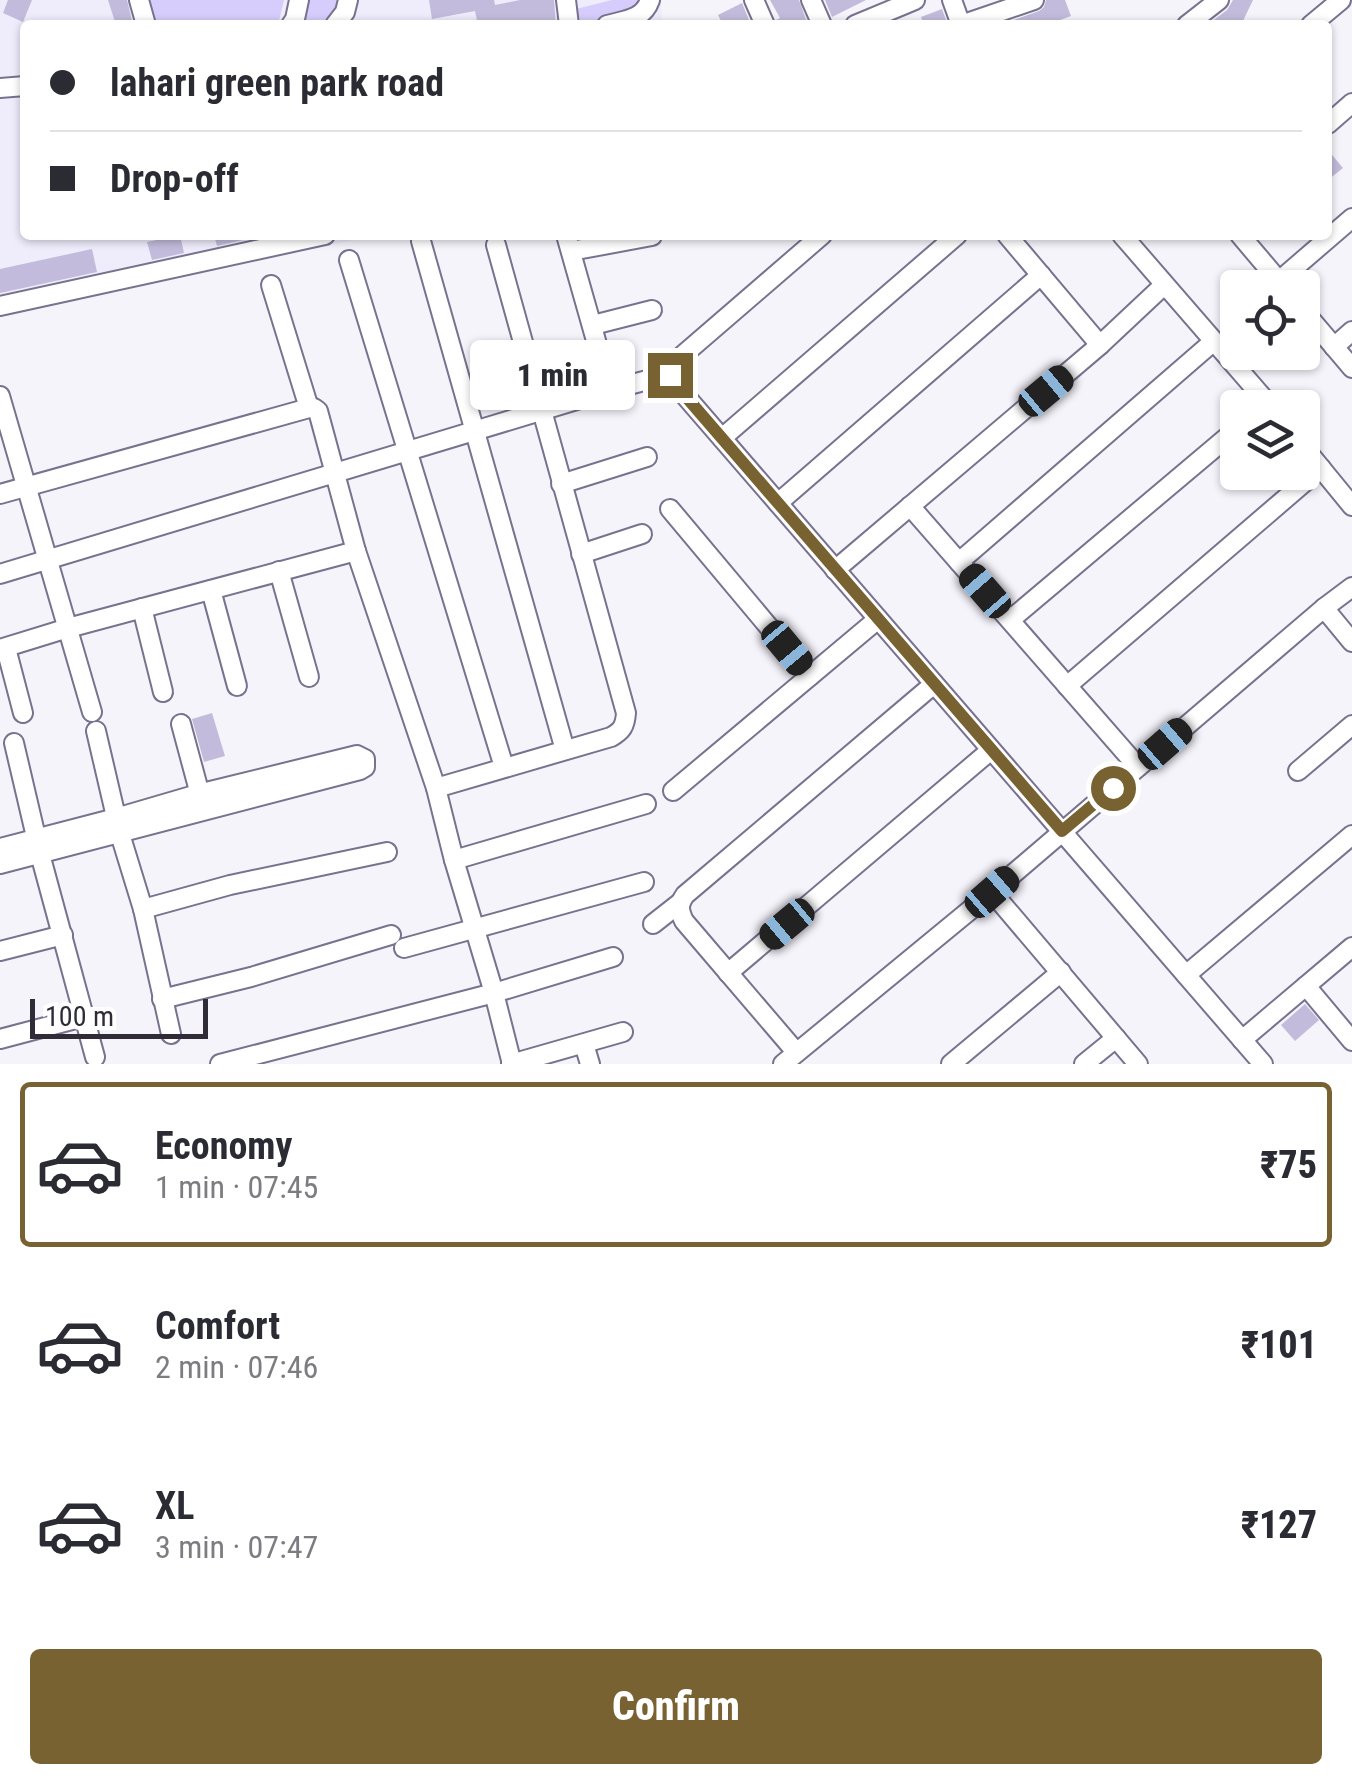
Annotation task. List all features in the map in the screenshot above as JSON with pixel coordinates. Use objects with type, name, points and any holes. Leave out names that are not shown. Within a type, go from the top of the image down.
[{"type":"street","points":[[627,20],[639,17],[650,0]]},
{"type":"street","points":[[975,20],[1031,0]]},
{"type":"street","points":[[1193,20],[1219,0]]},
{"type":"street","points":[[1318,20],[1341,0]]},
{"type":"street","points":[[866,20],[909,1]]},
{"type":"street","points":[[1332,120],[1352,103]]},
{"type":"street","points":[[1332,237],[1352,218]]},
{"type":"street","points":[[0,306],[302,240]]},
{"type":"street","points":[[605,240],[569,243],[610,390]]},
{"type":"street","points":[[816,240],[672,368],[670,375],[1262,1064]]},
{"type":"street","points":[[722,438],[950,240]]},
{"type":"street","points":[[1011,240],[1100,344]]},
{"type":"street","points":[[1126,240],[1220,345]]},
{"type":"street","points":[[1244,240],[1270,270]]},
{"type":"street","points":[[1297,270],[1329,240]]},
{"type":"street","points":[[421,241],[564,750]]},
{"type":"street","points":[[436,788],[611,738],[625,723],[626,713],[496,246]]},
{"type":"street","points":[[349,260],[504,767]]},
{"type":"street","points":[[778,503],[1041,275]]},
{"type":"street","points":[[271,285],[309,408]]},
{"type":"street","points":[[836,570],[1164,285]]},
{"type":"street","points":[[593,324],[652,310]]},
{"type":"street","points":[[1320,330],[1352,368]]},
{"type":"street","points":[[1334,346],[1352,332]]},
{"type":"street","points":[[959,562],[1214,341]]},
{"type":"street","points":[[0,574],[655,378]]},
{"type":"street","points":[[0,396],[4,421],[27,486],[94,722],[171,1034]]},
{"type":"street","points":[[0,494],[309,408],[318,411],[356,551],[436,788],[512,1064],[623,1032]]},
{"type":"street","points":[[1010,620],[1220,443]]},
{"type":"street","points":[[561,484],[647,457]]},
{"type":"street","points":[[1068,686],[1321,468],[1352,506]]},
{"type":"street","points":[[910,506],[1138,767]]},
{"type":"street","points":[[670,510],[810,676]]},
{"type":"street","points":[[581,554],[642,534]]},
{"type":"street","points":[[24,713],[3,648],[356,551]]},
{"type":"street","points":[[279,572],[309,677]]},
{"type":"street","points":[[681,902],[684,921],[728,973],[789,1058],[1352,587]]},
{"type":"street","points":[[211,590],[236,686]]},
{"type":"street","points":[[142,608],[163,692]]},
{"type":"street","points":[[1324,608],[1352,642]]},
{"type":"street","points":[[673,791],[878,620]]},
{"type":"street","points":[[653,924],[934,684]]},
{"type":"street","points":[[181,724],[206,811]]},
{"type":"street","points":[[1298,772],[1352,725]]},
{"type":"street","points":[[14,743],[95,1057]]},
{"type":"street","points":[[728,973],[991,750]]},
{"type":"street","points":[[0,848],[38,846],[118,826],[206,811],[360,770],[365,767],[365,759],[356,756],[198,794],[118,826]]},
{"type":"street","points":[[454,860],[646,804]]},
{"type":"street","points":[[1186,975],[1352,835]]},
{"type":"street","points":[[0,864],[38,846]]},
{"type":"street","points":[[143,910],[230,885],[387,852]]},
{"type":"street","points":[[162,1000],[398,942],[475,929],[644,882]]},
{"type":"street","points":[[992,892],[1138,1064]]},
{"type":"street","points":[[0,951],[63,935]]},
{"type":"street","points":[[1242,1040],[1352,948]]},
{"type":"street","points":[[220,1064],[270,1058],[613,957]]},
{"type":"street","points":[[951,1064],[1061,972]]},
{"type":"street","points":[[1306,986],[1352,1041]]},
{"type":"street","points":[[0,1040],[83,1017]]},
{"type":"street","points":[[1084,1064],[1116,1038]]},
{"type":"street","points":[[584,1044],[590,1064]]},
{"type":"shaded area","points":[[0,0],[661,0],[662,20],[20,20],[20,240],[353,240],[0,315]]},
{"type":"shaded area","points":[[146,0],[284,0],[279,20],[151,20]]},
{"type":"shaded area","points":[[302,0],[339,0],[326,20],[301,17]]},
{"type":"shaded area","points":[[612,0],[642,0],[629,16],[614,20],[579,20],[576,9]]},
{"type":"building","points":[[8,0],[32,0],[24,20],[3,13]]},
{"type":"building","points":[[108,0],[127,0],[132,20],[114,20]]},
{"type":"building","points":[[429,0],[494,0],[495,5],[554,0],[556,20],[477,20],[475,11],[432,19]]},
{"type":"building","points":[[770,0],[799,0],[806,20],[776,20],[780,18]]},
{"type":"building","points":[[825,0],[866,0],[832,17]]},
{"type":"building","points":[[1046,0],[1065,0],[1071,16],[1060,20],[1014,20],[1039,11]]},
{"type":"building","points":[[1233,0],[1253,0],[1243,20],[1214,20]]},
{"type":"building","points":[[742,3],[749,20],[720,20],[718,15]]},
{"type":"building","points":[[942,9],[946,20],[922,20],[921,17]]},
{"type":"building","points":[[1332,155],[1343,168],[1332,177]]},
{"type":"building","points":[[181,240],[184,253],[152,260],[147,242]]},
{"type":"building","points":[[215,240],[243,240],[217,246]]},
{"type":"building","points":[[92,249],[97,272],[0,293],[0,269]]},
{"type":"building","points":[[212,713],[225,756],[204,762],[192,719]]},
{"type":"building","points":[[1305,1004],[1319,1020],[1295,1041],[1281,1025]]},
{"type":"route","points":[[670,375],[1062,831],[1113,788]]}]
